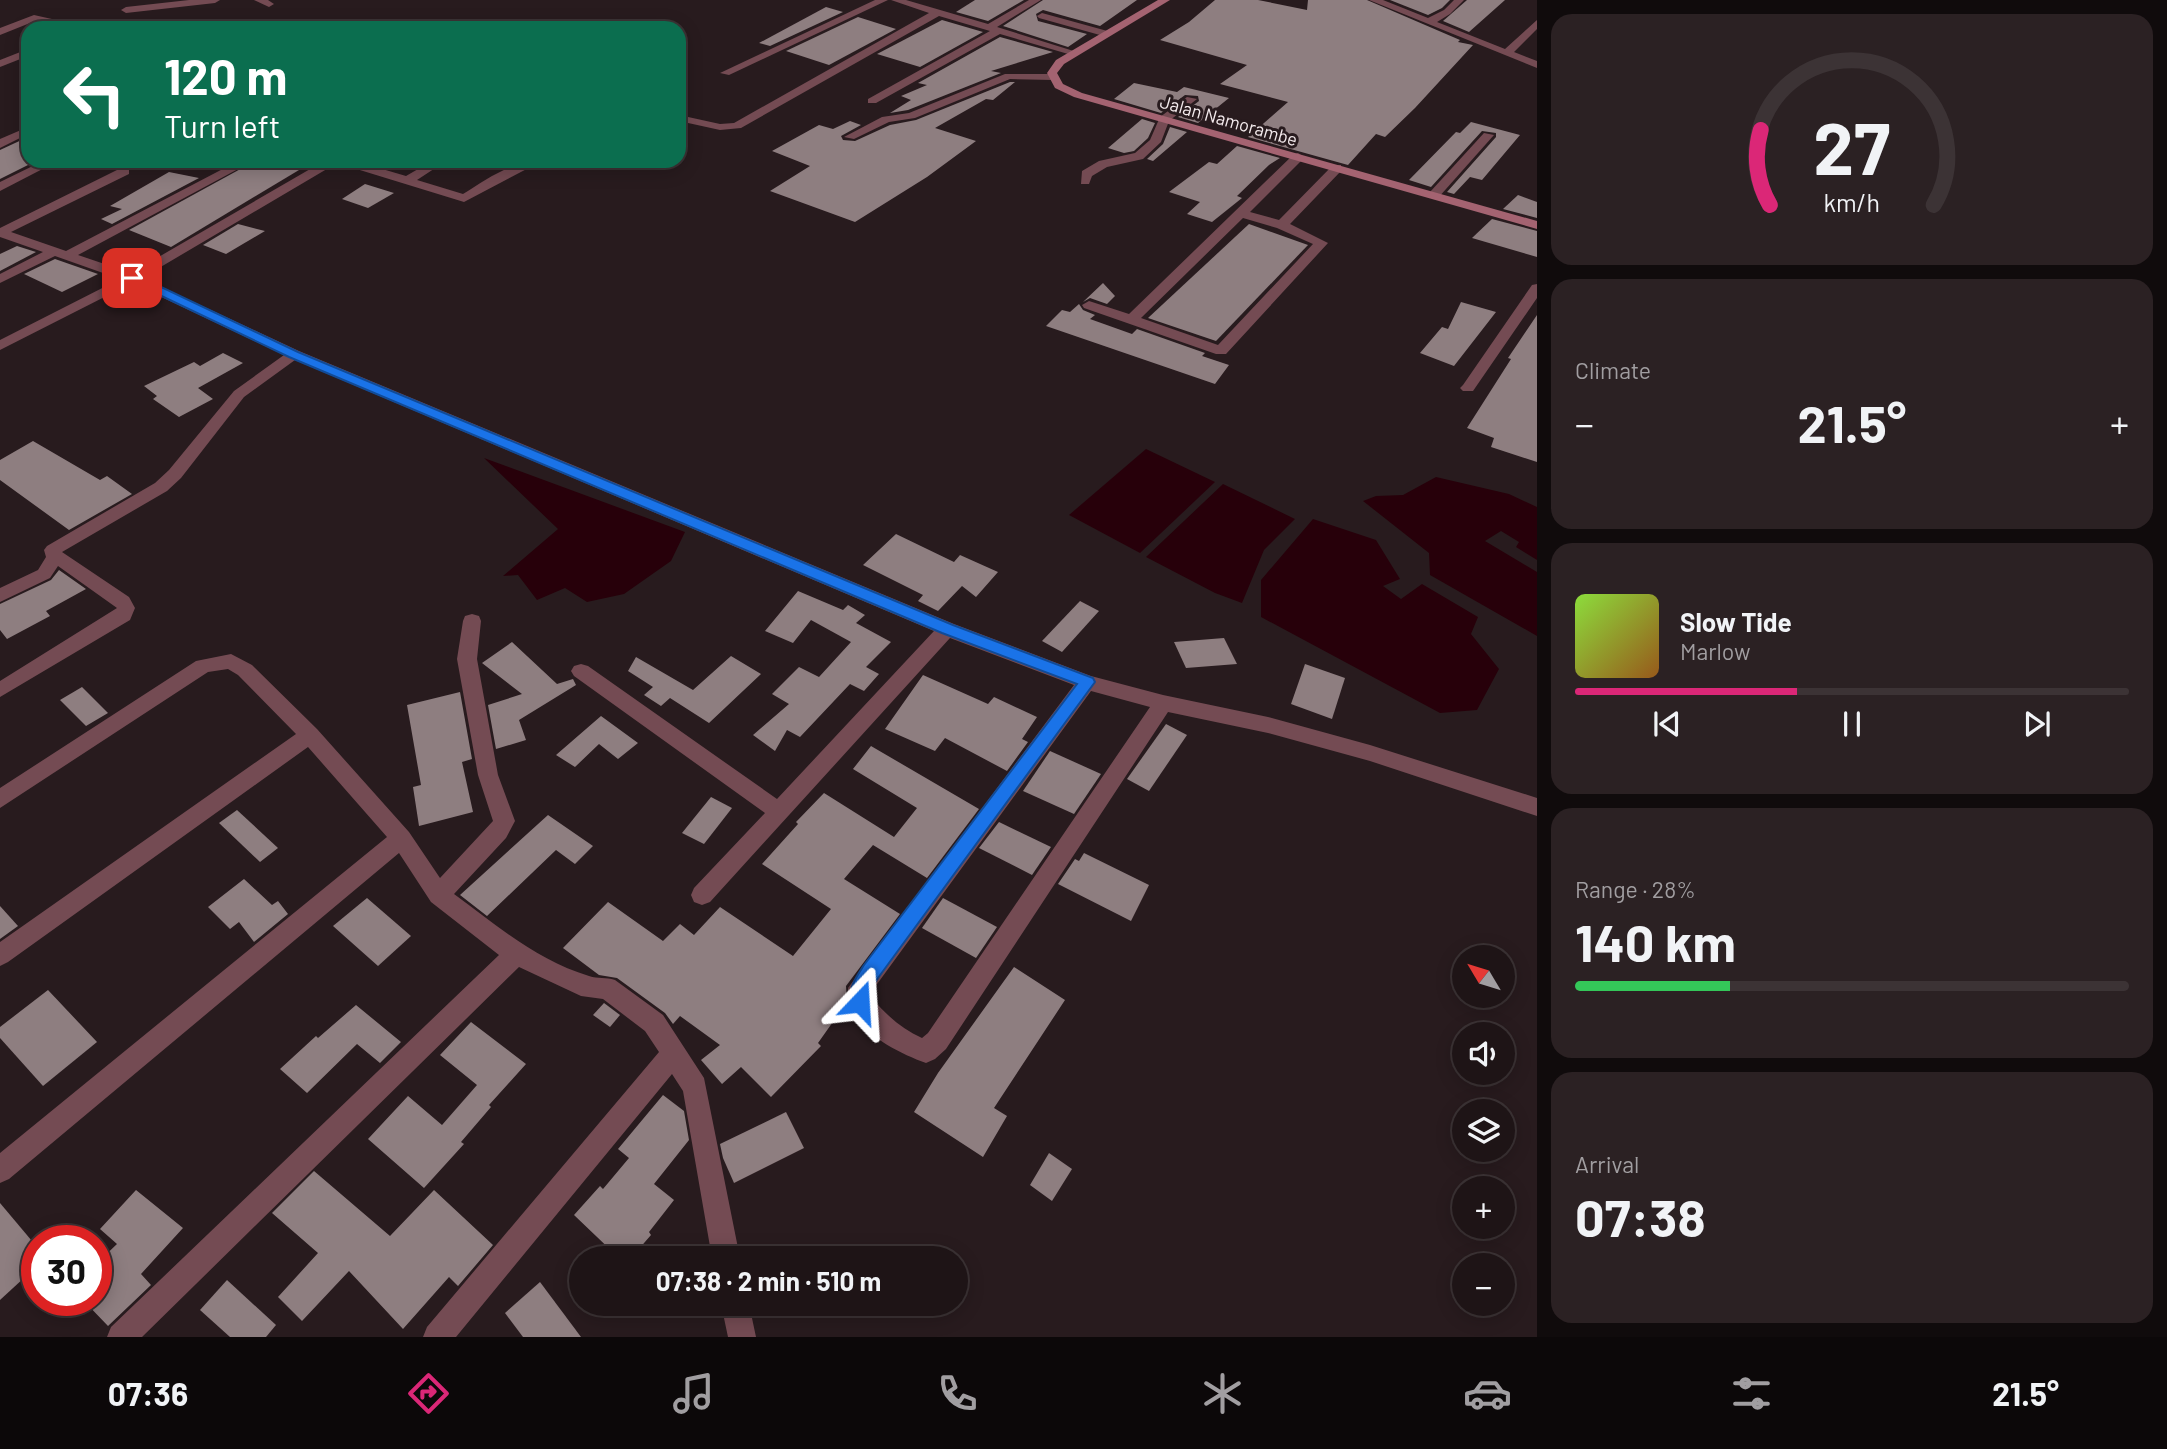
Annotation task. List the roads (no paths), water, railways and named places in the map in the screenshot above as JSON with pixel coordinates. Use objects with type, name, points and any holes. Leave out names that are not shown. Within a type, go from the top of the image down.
[{"type":"main road","points":[[1053,77],[1054,68],[1075,52],[1165,0]]},
{"type":"main road","name":"Jalan Namorambe","points":[[1053,77],[1059,86],[1069,92],[1537,225]]},
{"type":"street","points":[[126,10],[215,0]]},
{"type":"street","points":[[725,74],[883,0]]},
{"type":"street","points":[[896,0],[937,9],[1075,52]]},
{"type":"street","points":[[872,101],[995,29],[1035,0]]},
{"type":"street","points":[[1374,0],[1537,65]]},
{"type":"street","points":[[1429,22],[1447,12],[1459,0]]},
{"type":"street","points":[[686,120],[720,127],[737,126],[937,9]]},
{"type":"street","points":[[1042,16],[1107,34]]},
{"type":"street","points":[[31,21],[41,18],[52,21]]},
{"type":"street","points":[[1507,53],[1537,23]]},
{"type":"street","points":[[3,29],[21,24]]},
{"type":"street","points":[[0,64],[21,55]]},
{"type":"street","points":[[849,137],[886,119],[911,116],[1009,76],[1053,77]]},
{"type":"street","points":[[1085,181],[1086,174],[1103,164],[1139,156],[1146,151],[1155,142],[1164,119],[1191,99]]},
{"type":"street","points":[[0,144],[21,134]]},
{"type":"street","points":[[1434,195],[1488,135]]},
{"type":"street","points":[[1131,320],[1298,157]]},
{"type":"street","points":[[0,187],[38,168]]},
{"type":"street","points":[[0,279],[59,255],[233,168]]},
{"type":"street","points":[[0,346],[132,278],[321,168]]},
{"type":"street","points":[[365,168],[464,198],[500,176],[519,168]]},
{"type":"street","points":[[407,181],[428,168]]},
{"type":"street","points":[[1282,225],[1337,168]]},
{"type":"street","points":[[0,233],[125,171]]},
{"type":"street","points":[[1089,305],[1214,350],[1225,348],[1321,243],[1282,225],[1241,213]]},
{"type":"street","points":[[0,233],[132,278],[294,354],[947,629],[1087,682],[1163,703],[1268,725],[1370,753],[1537,807]]},
{"type":"street","points":[[1468,388],[1537,288]]},
{"type":"street","points":[[0,690],[123,615],[123,602],[52,553],[161,487],[239,394],[294,354]]},
{"type":"street","points":[[0,596],[44,574],[55,557]]},
{"type":"street","points":[[439,895],[498,832],[504,821],[488,775],[467,659],[472,621]]},
{"type":"street","points":[[702,895],[947,629]]},
{"type":"street","points":[[0,799],[203,666],[231,662],[246,670],[310,735],[401,838],[439,895],[516,954],[589,988],[607,988],[654,1023],[695,1087],[724,1246]]},
{"type":"street","points":[[580,671],[780,812]]},
{"type":"street","points":[[1087,682],[860,988],[860,1002],[872,1019],[908,1046],[926,1051],[937,1041],[1163,703]]},
{"type":"street","points":[[0,955],[310,735]]},
{"type":"street","points":[[0,1170],[401,838]]},
{"type":"street","points":[[121,1337],[516,954]]},
{"type":"street","points":[[437,1337],[673,1054]]},
{"type":"street","points":[[738,1316],[742,1337]]}]
